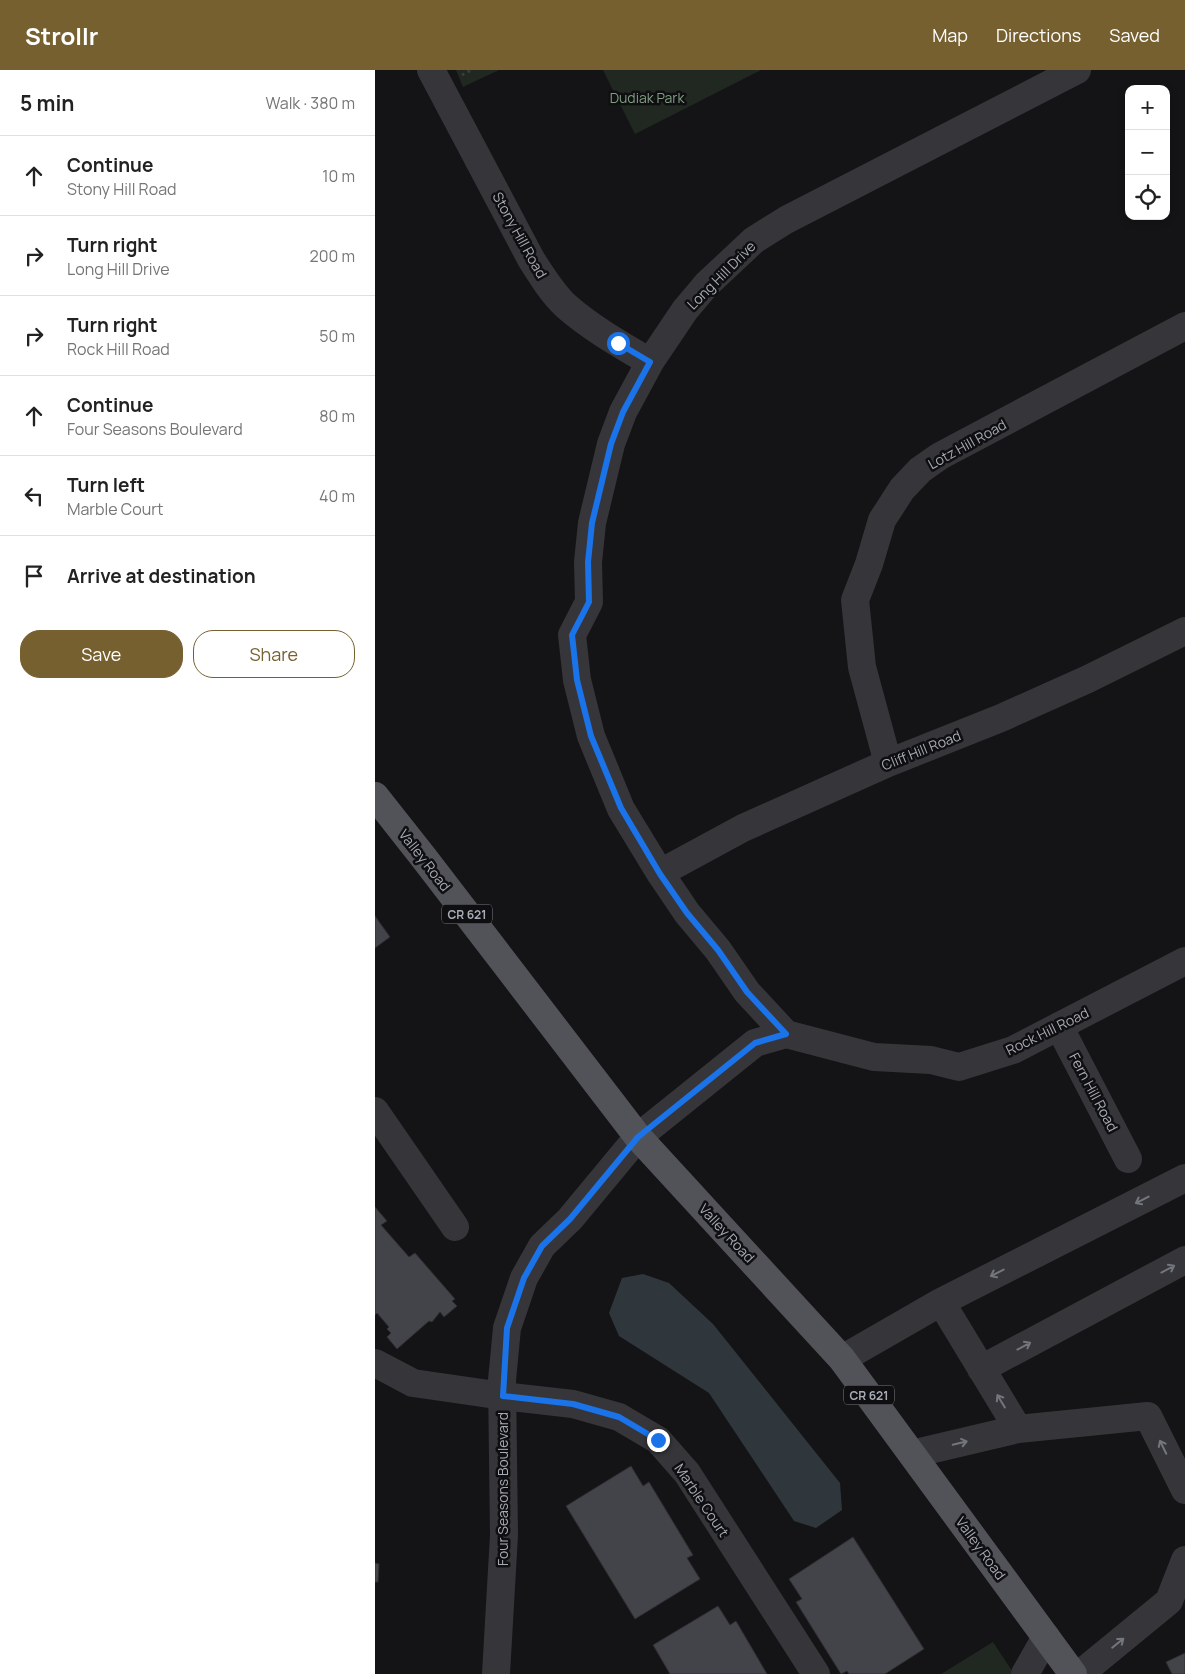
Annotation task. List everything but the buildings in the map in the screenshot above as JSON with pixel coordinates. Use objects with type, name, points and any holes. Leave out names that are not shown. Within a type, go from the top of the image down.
[{"type":"main road","name":"Valley Road","points":[[375,796],[638,1137],[842,1358],[1073,1674]]},
{"type":"street","name":"Stony Hill Road","points":[[431,70],[543,278],[572,311],[618,343],[650,362]]},
{"type":"street","name":"Long Hill Drive","points":[[786,1034],[747,992],[718,950],[687,913],[660,874],[621,808],[591,736],[577,680],[572,635],[589,602],[588,562],[592,523],[611,444],[623,412],[650,362],[690,304],[707,284],[754,240],[785,220],[1077,70]]},
{"type":"street","name":"Lotz Hill Road","points":[[888,762],[862,668],[855,600],[869,564],[881,520],[902,489],[920,470],[940,456],[1185,326]]},
{"type":"street","name":"Cliff Hill Road","points":[[660,874],[743,828],[888,762],[1001,718],[1088,679],[1185,630]]},
{"type":"street","name":"Rock Hill Road","points":[[786,1034],[874,1057],[931,1060],[959,1068],[1013,1050],[1185,961]]},
{"type":"street","name":"Fern Hill Road","points":[[1059,1026],[1128,1159]]},
{"type":"street","points":[[638,1137],[755,1043],[786,1034]]},
{"type":"street","points":[[375,1111],[455,1227]]},
{"type":"street","name":"Four Seasons Boulevard","points":[[496,1674],[504,1535],[503,1396],[507,1328],[524,1278],[542,1246],[570,1219],[638,1137]]},
{"type":"street","points":[[842,1358],[941,1302],[1185,1178]]},
{"type":"street","points":[[981,1369],[1185,1260]]},
{"type":"street","points":[[941,1302],[1018,1429]]},
{"type":"street","name":"Marble Court","points":[[375,1363],[413,1383],[573,1404],[619,1417],[658,1440],[687,1473],[816,1674]]},
{"type":"street","points":[[912,1454],[1018,1429],[1148,1416],[1185,1490]]},
{"type":"street","points":[[1080,1674],[1169,1601],[1185,1560]]},
{"type":"street","points":[[1025,1674],[1046,1637]]},
{"type":"path","points":[[459,76],[471,70]]},
{"type":"green space","points":[[456,70],[499,70],[463,87]]},
{"type":"green space","name":"Dudiak Park","points":[[603,70],[761,70],[635,134]]},
{"type":"green space","points":[[993,1642],[1014,1674],[941,1674]]},
{"type":"shaded area","points":[[643,1274],[669,1283],[713,1324],[840,1483],[842,1510],[816,1528],[794,1521],[709,1393],[619,1336],[609,1313],[622,1278]]},
{"type":"route","points":[[618,343],[650,362],[623,412],[611,444],[592,523],[588,562],[589,602],[572,635],[577,680],[591,736],[621,808],[660,874],[687,913],[718,950],[747,992],[786,1034],[755,1043],[638,1137],[570,1219],[542,1246],[524,1278],[507,1328],[503,1396],[573,1404],[619,1417],[658,1440]]}]
